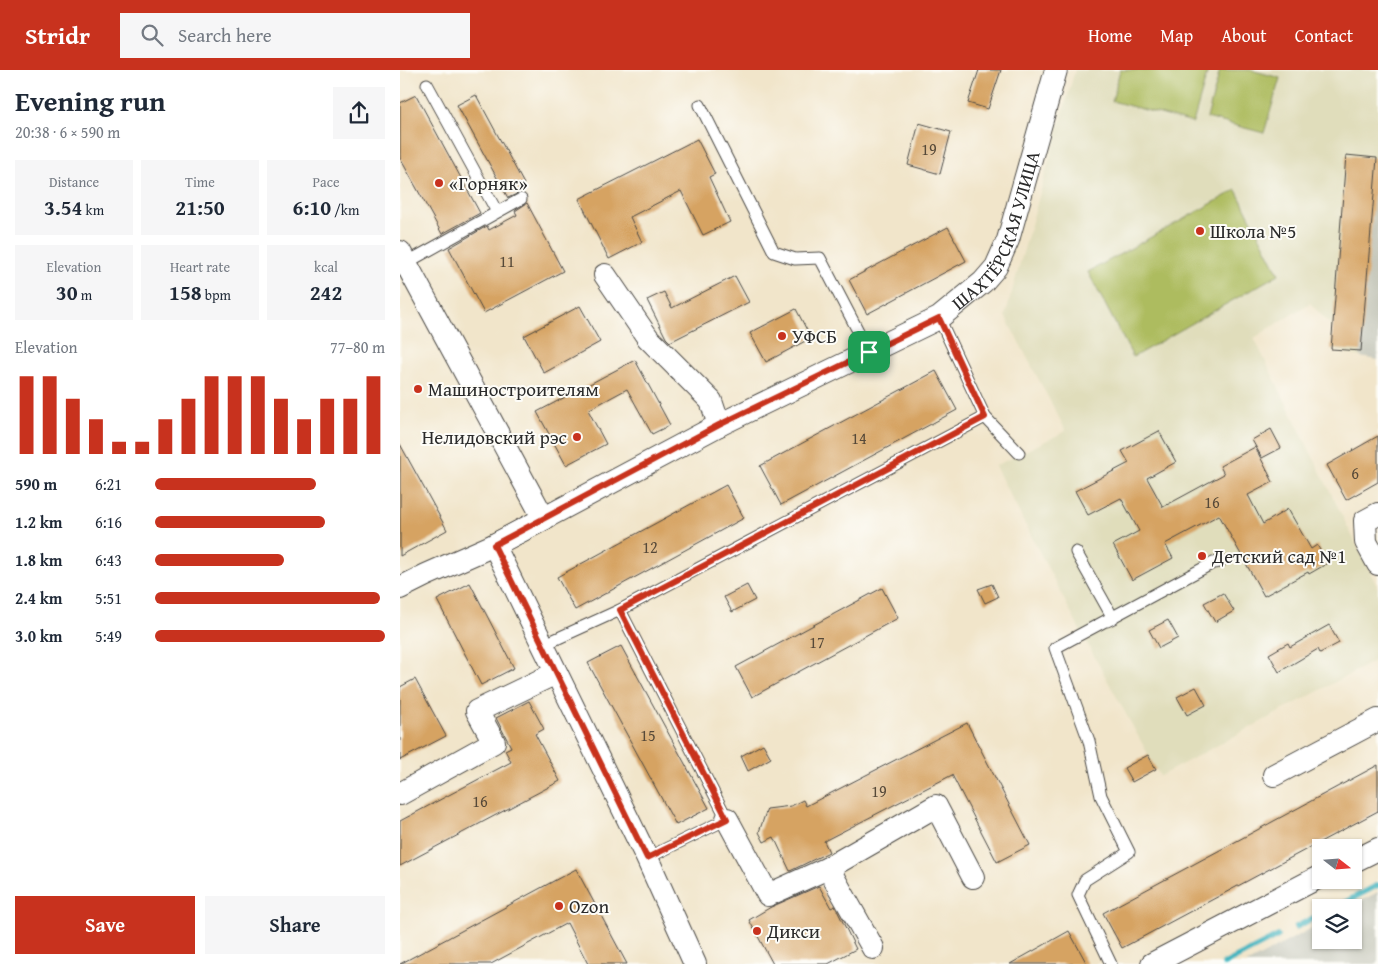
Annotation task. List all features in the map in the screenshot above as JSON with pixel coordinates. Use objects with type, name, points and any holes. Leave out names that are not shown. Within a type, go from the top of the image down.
[{"type":"street","name":"ШАХТЁРСКАЯ УЛИЦА","points":[[494,545],[719,425],[939,318],[983,282],[996,267],[1008,240],[1056,70]]},
{"type":"street","points":[[403,257],[544,519]]},
{"type":"street","points":[[605,276],[648,338],[711,402],[719,425]]},
{"type":"street","points":[[1378,514],[1365,521],[1366,542],[1378,564]]},
{"type":"street","points":[[400,588],[494,545],[647,858],[695,964]]},
{"type":"street","points":[[400,794],[494,742],[478,710],[556,673]]},
{"type":"street","points":[[1274,775],[1378,720]]},
{"type":"street","points":[[727,819],[768,896],[828,868],[936,806],[972,877]]},
{"type":"street","points":[[1362,856],[1378,849]]},
{"type":"street","points":[[828,868],[873,948]]},
{"type":"street","points":[[1152,964],[1312,881]]},
{"type":"lane","points":[[427,84],[497,212]]},
{"type":"lane","points":[[700,106],[774,252],[795,259],[820,258],[869,352]]},
{"type":"lane","points":[[403,257],[521,199]]},
{"type":"lane","points":[[939,318],[985,417],[1019,453]]},
{"type":"lane","points":[[543,645],[620,610],[985,417]]},
{"type":"lane","points":[[1076,552],[1113,618]]},
{"type":"lane","points":[[1111,964],[1078,895],[1085,880],[1129,852],[1101,796],[1088,741],[1055,648],[1213,563],[1220,562]]},
{"type":"lane","points":[[620,610],[727,819],[647,858]]},
{"type":"shaded area","points":[[1075,70],[1378,70],[1378,155],[1360,357],[1331,349],[1333,327],[1310,303],[1254,338],[1378,588],[1378,659],[1160,776],[1082,634],[995,466],[1066,431],[1005,316]]},
{"type":"shaded area","points":[[1378,155],[1378,360],[1360,357]]},
{"type":"shaded area","points":[[1378,892],[1378,964],[1246,964],[1312,928],[1312,949],[1362,949],[1362,900]]},
{"type":"green space","points":[[1120,70],[1208,70],[1193,123],[1112,101]]},
{"type":"green space","points":[[1220,70],[1251,70],[1280,78],[1264,133],[1207,118]]},
{"type":"green space","points":[[1236,190],[1279,274],[1133,357],[1088,272]]},
{"type":"building","points":[[979,70],[1001,70],[988,109],[968,103]]},
{"type":"building","name":"«Горняк»","points":[[416,95],[480,213],[442,234],[400,158],[400,103]]},
{"type":"building","points":[[476,95],[524,184],[519,187],[521,192],[508,198],[457,105]]},
{"type":"building","points":[[919,123],[951,132],[940,174],[908,165]]},
{"type":"building","points":[[697,139],[715,174],[709,177],[730,222],[703,235],[681,191],[630,217],[642,242],[609,259],[579,199]]},
{"type":"building","points":[[1346,155],[1377,158],[1361,351],[1331,349]]},
{"type":"building","points":[[527,203],[563,271],[484,313],[449,248],[487,226],[489,230],[517,215],[515,211]]},
{"type":"building","points":[[948,227],[966,261],[867,314],[849,280]]},
{"type":"building","points":[[735,276],[749,302],[670,342],[666,338],[647,300],[664,292],[672,308]]},
{"type":"building","points":[[580,306],[600,342],[544,373],[524,336]]},
{"type":"building","points":[[796,309],[811,338],[766,362],[750,333]]},
{"type":"building","points":[[635,360],[670,425],[652,434],[627,389],[588,410],[606,444],[566,465],[537,412]]},
{"type":"building","points":[[936,371],[957,410],[781,505],[760,466]]},
{"type":"building","points":[[1271,429],[1281,448],[1262,458],[1252,440]]},
{"type":"building","points":[[1159,431],[1176,462],[1147,478],[1163,507],[1224,474],[1220,466],[1255,447],[1273,482],[1248,495],[1263,524],[1288,509],[1311,549],[1317,545],[1328,563],[1264,596],[1219,515],[1165,544],[1173,558],[1132,580],[1113,545],[1139,531],[1121,498],[1088,515],[1075,491],[1129,463],[1122,451]]},
{"type":"building","points":[[1378,436],[1378,482],[1346,500],[1327,465]]},
{"type":"building","points":[[400,444],[447,530],[400,556]]},
{"type":"building","points":[[726,485],[744,518],[575,610],[557,577]]},
{"type":"building","points":[[470,583],[514,668],[481,685],[437,600]]},
{"type":"building","points":[[992,584],[998,597],[985,603],[978,589]]},
{"type":"building","points":[[747,585],[755,600],[732,612],[724,597]]},
{"type":"building","points":[[882,588],[898,618],[752,697],[736,667]]},
{"type":"building","points":[[1223,593],[1234,611],[1215,622],[1204,603]]},
{"type":"building","points":[[1168,620],[1178,638],[1159,648],[1149,630]]},
{"type":"building","points":[[1329,625],[1339,643],[1320,653],[1318,649],[1279,672],[1269,654],[1288,643],[1290,647]]},
{"type":"building","points":[[621,646],[709,808],[676,825],[588,663]]},
{"type":"building","points":[[415,679],[446,736],[400,760],[400,687]]},
{"type":"building","points":[[1196,687],[1206,705],[1187,715],[1177,697]]},
{"type":"building","points":[[529,701],[544,729],[535,734],[560,781],[400,866],[400,821],[511,762],[505,750],[511,747],[496,718]]},
{"type":"building","points":[[967,723],[1030,845],[997,862],[952,775],[824,841],[829,852],[790,871],[774,837],[764,842],[759,832],[767,809],[791,806],[803,800],[806,806]]},
{"type":"building","points":[[763,744],[771,758],[748,771],[741,756]]},
{"type":"building","points":[[1148,755],[1156,769],[1132,782],[1124,768]]},
{"type":"building","points":[[1378,765],[1378,811],[1326,839],[1312,839],[1312,846],[1122,948],[1103,913]]},
{"type":"building","points":[[576,869],[627,964],[588,964],[567,923],[491,964],[400,964]]},
{"type":"building","points":[[819,886],[831,908],[835,906],[856,949],[828,964],[773,964],[749,920],[771,907]]},
{"type":"building","points":[[1069,931],[1087,964],[1010,964]]},
{"type":"waterway","points":[[1351,899],[1378,885]]},
{"type":"waterway","points":[[1296,927],[1312,919]]},
{"type":"waterway","points":[[1224,964],[1278,936]]},
{"type":"place","name":"«Горняк»","points":[[439,183]]},
{"type":"place","name":"Школа №5","points":[[1200,231]]},
{"type":"place","name":"УФСБ","points":[[782,336]]},
{"type":"place","name":"Машиностроителям","points":[[418,389]]},
{"type":"place","name":"Нелидовский рэс","points":[[577,437]]},
{"type":"place","name":"Детский сад №1","points":[[1202,556]]},
{"type":"place","name":"Ozon","points":[[559,906]]},
{"type":"place","name":"Дикси","points":[[757,931]]},
{"type":"route","points":[[939,318],[985,417],[620,610],[727,819],[647,858],[494,545],[719,425],[869,352],[939,318]]}]
